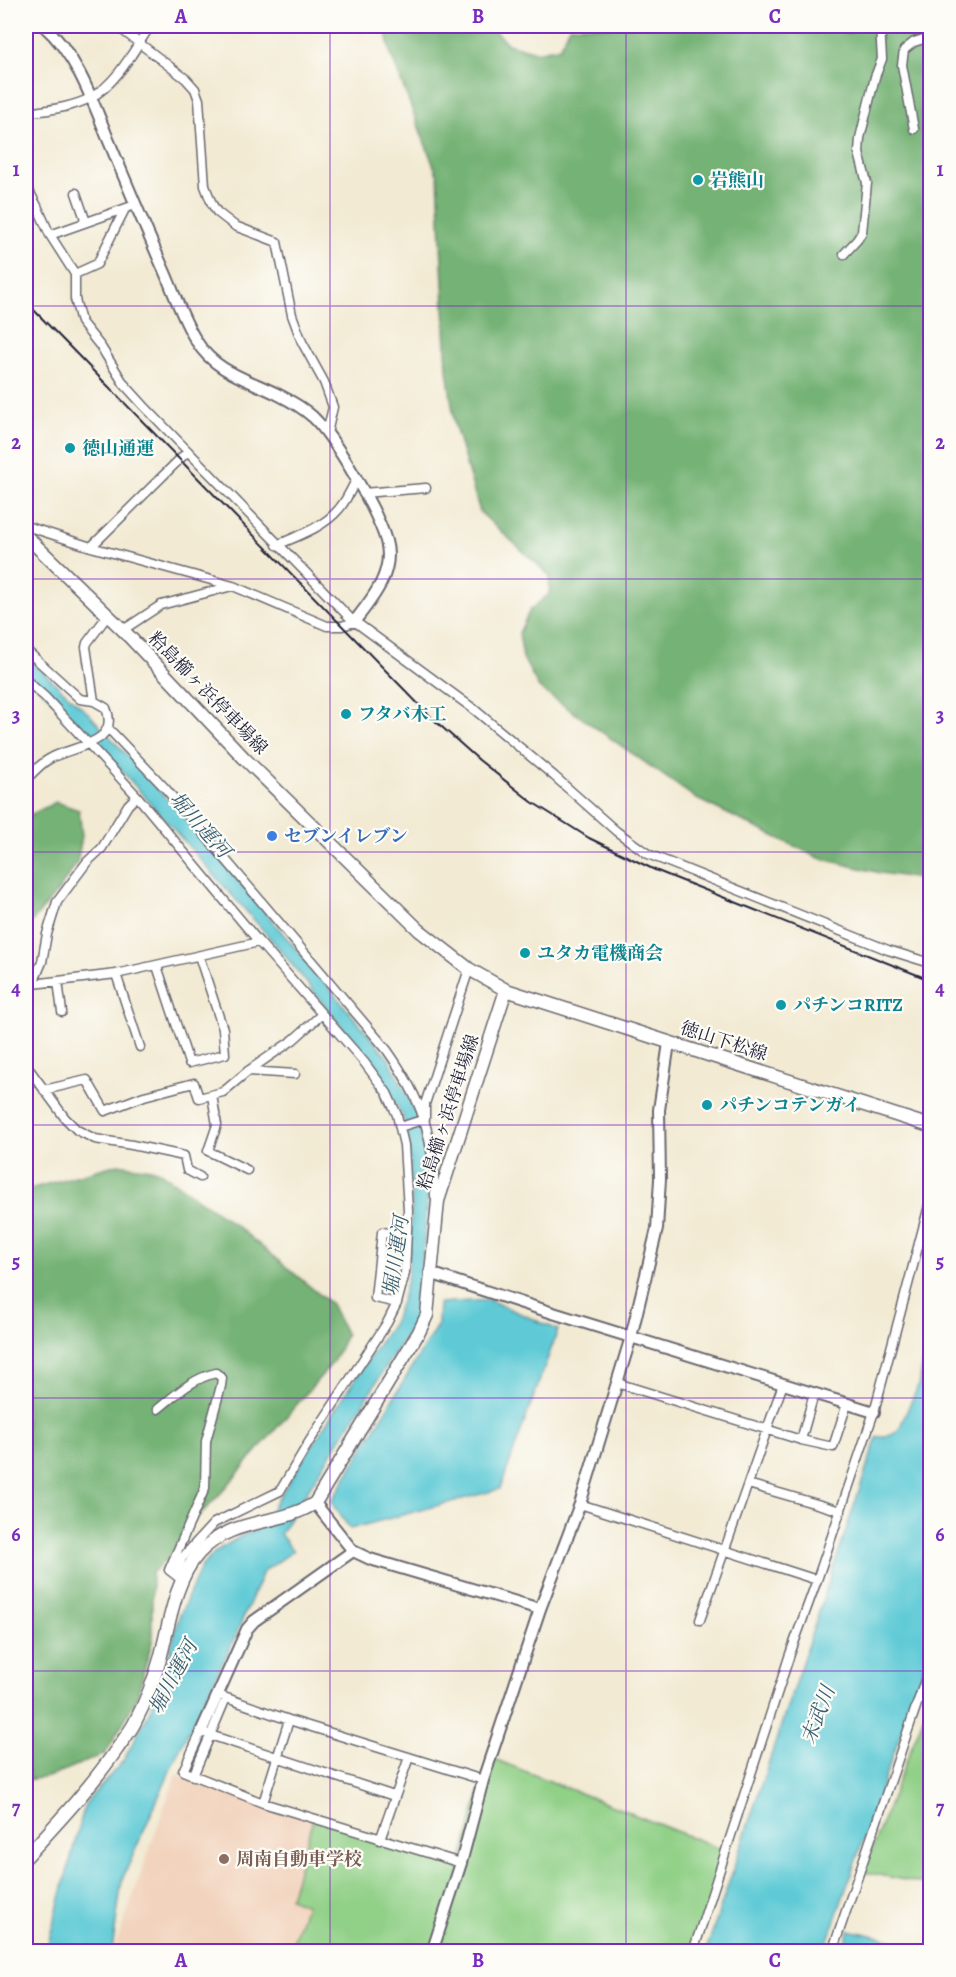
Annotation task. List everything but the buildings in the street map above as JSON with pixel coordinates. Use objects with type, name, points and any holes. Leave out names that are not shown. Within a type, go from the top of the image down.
[{"type":"main road","name":"粭島櫛ヶ浜停車場線","points":[[26,536],[123,630],[244,758],[427,937],[469,969],[506,990],[438,1201],[427,1315],[419,1332],[311,1506]]},
{"type":"main road","name":"徳山下松線","points":[[506,990],[930,1126]]},
{"type":"main road","points":[[26,1857],[89,1787],[134,1723],[159,1660],[179,1578],[199,1553],[226,1532],[311,1506]]},
{"type":"street","points":[[26,526],[91,547],[233,586],[327,626],[342,626],[354,622],[374,596],[385,575],[388,558],[387,543],[383,532],[363,493],[327,433],[313,417],[279,395],[242,380],[208,356],[198,343],[130,207],[91,98],[59,39],[44,26]]},
{"type":"street","points":[[117,26],[186,79],[195,89],[199,100],[205,186],[217,212],[235,226],[277,242],[292,315],[302,342],[324,382],[333,407],[327,433]]},
{"type":"street","points":[[26,113],[91,98],[110,83],[120,71],[150,26]]},
{"type":"street","points":[[845,26],[846,29],[861,26]]},
{"type":"street","points":[[844,254],[862,232],[867,183],[859,153],[860,138],[875,77],[882,59],[880,26]]},
{"type":"street","points":[[914,129],[902,65],[904,50],[914,42],[930,37]]},
{"type":"street","points":[[26,186],[50,235],[75,274],[75,299],[81,322],[101,347],[124,384],[277,545],[354,622],[475,710],[616,831],[648,854],[888,950],[930,963]]},
{"type":"street","points":[[76,193],[86,222]]},
{"type":"street","points":[[50,235],[130,207]]},
{"type":"street","points":[[75,274],[97,264],[130,207]]},
{"type":"street","points":[[91,547],[188,451]]},
{"type":"street","points":[[277,545],[305,533],[333,515],[340,508],[356,480]]},
{"type":"street","points":[[363,493],[426,488]]},
{"type":"street","points":[[123,630],[161,605],[233,586]]},
{"type":"street","points":[[94,701],[86,647],[108,615]]},
{"type":"street","points":[[26,650],[80,699],[94,701],[105,708],[109,715],[107,729],[91,744],[50,758],[26,780]]},
{"type":"street","points":[[26,680],[91,744],[364,1062],[387,1093],[402,1126],[408,1210],[405,1273],[397,1303],[387,1323],[309,1442],[280,1491],[214,1523],[182,1558],[179,1578]]},
{"type":"street","points":[[107,729],[165,788],[387,1050],[416,1097],[431,1147],[435,1196],[438,1201]]},
{"type":"street","points":[[26,1000],[42,962],[46,934],[57,902],[87,862],[102,848],[128,805],[137,796]]},
{"type":"street","points":[[33,984],[116,974],[259,942]]},
{"type":"street","points":[[157,966],[189,1063],[225,1054],[224,1029],[199,956]]},
{"type":"street","points":[[423,1119],[425,1104],[469,969]]},
{"type":"street","points":[[116,974],[140,1047]]},
{"type":"street","points":[[58,981],[62,1012]]},
{"type":"street","points":[[44,1090],[87,1080],[105,1111],[144,1096],[194,1083],[199,1098],[223,1092],[248,1071],[293,1040],[322,1014]]},
{"type":"street","points":[[432,1952],[461,1863],[483,1780],[540,1609],[579,1504],[631,1336],[657,1229],[660,1179],[659,1110],[669,1043]]},
{"type":"street","points":[[26,1065],[65,1118],[77,1130],[95,1139],[183,1156],[188,1170],[200,1177]]},
{"type":"street","points":[[248,1071],[295,1074]]},
{"type":"street","points":[[212,1095],[217,1125],[208,1151],[247,1170]]},
{"type":"street","points":[[402,1126],[423,1119]]},
{"type":"street","points":[[693,1952],[790,1654],[874,1412],[930,1202]]},
{"type":"street","points":[[397,1303],[375,1298],[382,1232],[406,1235]]},
{"type":"street","points":[[430,1273],[874,1412]]},
{"type":"street","points":[[158,1409],[191,1383],[216,1373],[222,1378],[206,1441],[205,1488],[169,1570],[179,1578]]},
{"type":"street","points":[[617,1383],[801,1440],[833,1447],[847,1404]]},
{"type":"street","points":[[700,1620],[783,1384]]},
{"type":"street","points":[[801,1440],[814,1394]]},
{"type":"street","points":[[748,1484],[841,1511]]},
{"type":"street","points":[[579,1504],[817,1580]]},
{"type":"street","points":[[311,1506],[353,1551],[370,1559],[540,1609]]},
{"type":"street","points":[[353,1551],[254,1621],[247,1629],[206,1734],[183,1771],[264,1803],[461,1863]]},
{"type":"street","points":[[832,1952],[930,1666]]},
{"type":"street","points":[[222,1697],[483,1780]]},
{"type":"street","points":[[264,1803],[289,1720]]},
{"type":"street","points":[[206,1734],[394,1797]]},
{"type":"street","points":[[380,1840],[409,1757]]},
{"type":"shaded area","name":"周南自動車学校","points":[[176,1774],[313,1819],[290,1898],[306,1905],[290,1951],[116,1952],[116,1944]]},
{"type":"green space","points":[[385,26],[489,26],[508,44],[536,52],[560,47],[570,26],[930,26],[930,880],[880,873],[819,858],[697,799],[539,688],[523,658],[519,633],[530,610],[549,594],[550,576],[480,512],[455,426],[447,370],[438,177],[390,52]]},
{"type":"green space","points":[[56,802],[79,810],[82,836],[77,863],[57,892],[26,929],[26,817]]},
{"type":"green space","points":[[118,1164],[157,1170],[238,1227],[331,1304],[346,1335],[333,1362],[222,1492],[185,1530],[175,1551],[152,1573],[152,1642],[136,1700],[105,1754],[48,1777],[26,1780],[26,1190]]},
{"type":"green space","points":[[930,1700],[930,1885],[863,1872]]},
{"type":"green space","points":[[489,1757],[726,1851],[693,1951],[290,1951],[306,1905],[290,1898],[313,1819],[461,1863]]},
{"type":"water","name":"堀川運河","points":[[26,657],[89,714],[199,834],[389,1059],[417,1116],[427,1163],[428,1194],[418,1311],[412,1326],[280,1534],[293,1551],[263,1572],[231,1646],[179,1750],[122,1880],[112,1951],[46,1951],[85,1804],[123,1761],[148,1715],[165,1672],[179,1617],[201,1567],[216,1551],[243,1535],[259,1529],[393,1323],[408,1275],[412,1203],[409,1145],[404,1119],[381,1076],[278,947],[91,736],[26,676]]},
{"type":"water","points":[[489,1300],[558,1330],[500,1489],[350,1529],[331,1502],[438,1324],[439,1303]]},
{"type":"water","name":"末武川","points":[[930,1335],[930,1650],[824,1951],[706,1951],[877,1437],[892,1435],[899,1429],[918,1386]]},
{"type":"water","points":[[849,1930],[930,1948],[930,1951],[842,1951]]},
{"type":"railway","points":[[26,302],[433,719],[479,760],[532,802],[589,838],[655,870],[930,980]]},
{"type":"place","name":"岩熊山","points":[[698,180]]},
{"type":"place","name":"徳山通運","points":[[70,448]]},
{"type":"place","name":"フタバ木工","points":[[346,714]]},
{"type":"place","name":"セブンイレブン","points":[[272,836]]},
{"type":"place","name":"ユタカ電機商会","points":[[525,953]]},
{"type":"place","name":"パチンコRITZ","points":[[781,1005]]},
{"type":"place","name":"パチンコテンガイ","points":[[707,1105]]},
{"type":"place","name":"周南自動車学校","points":[[224,1859]]}]
